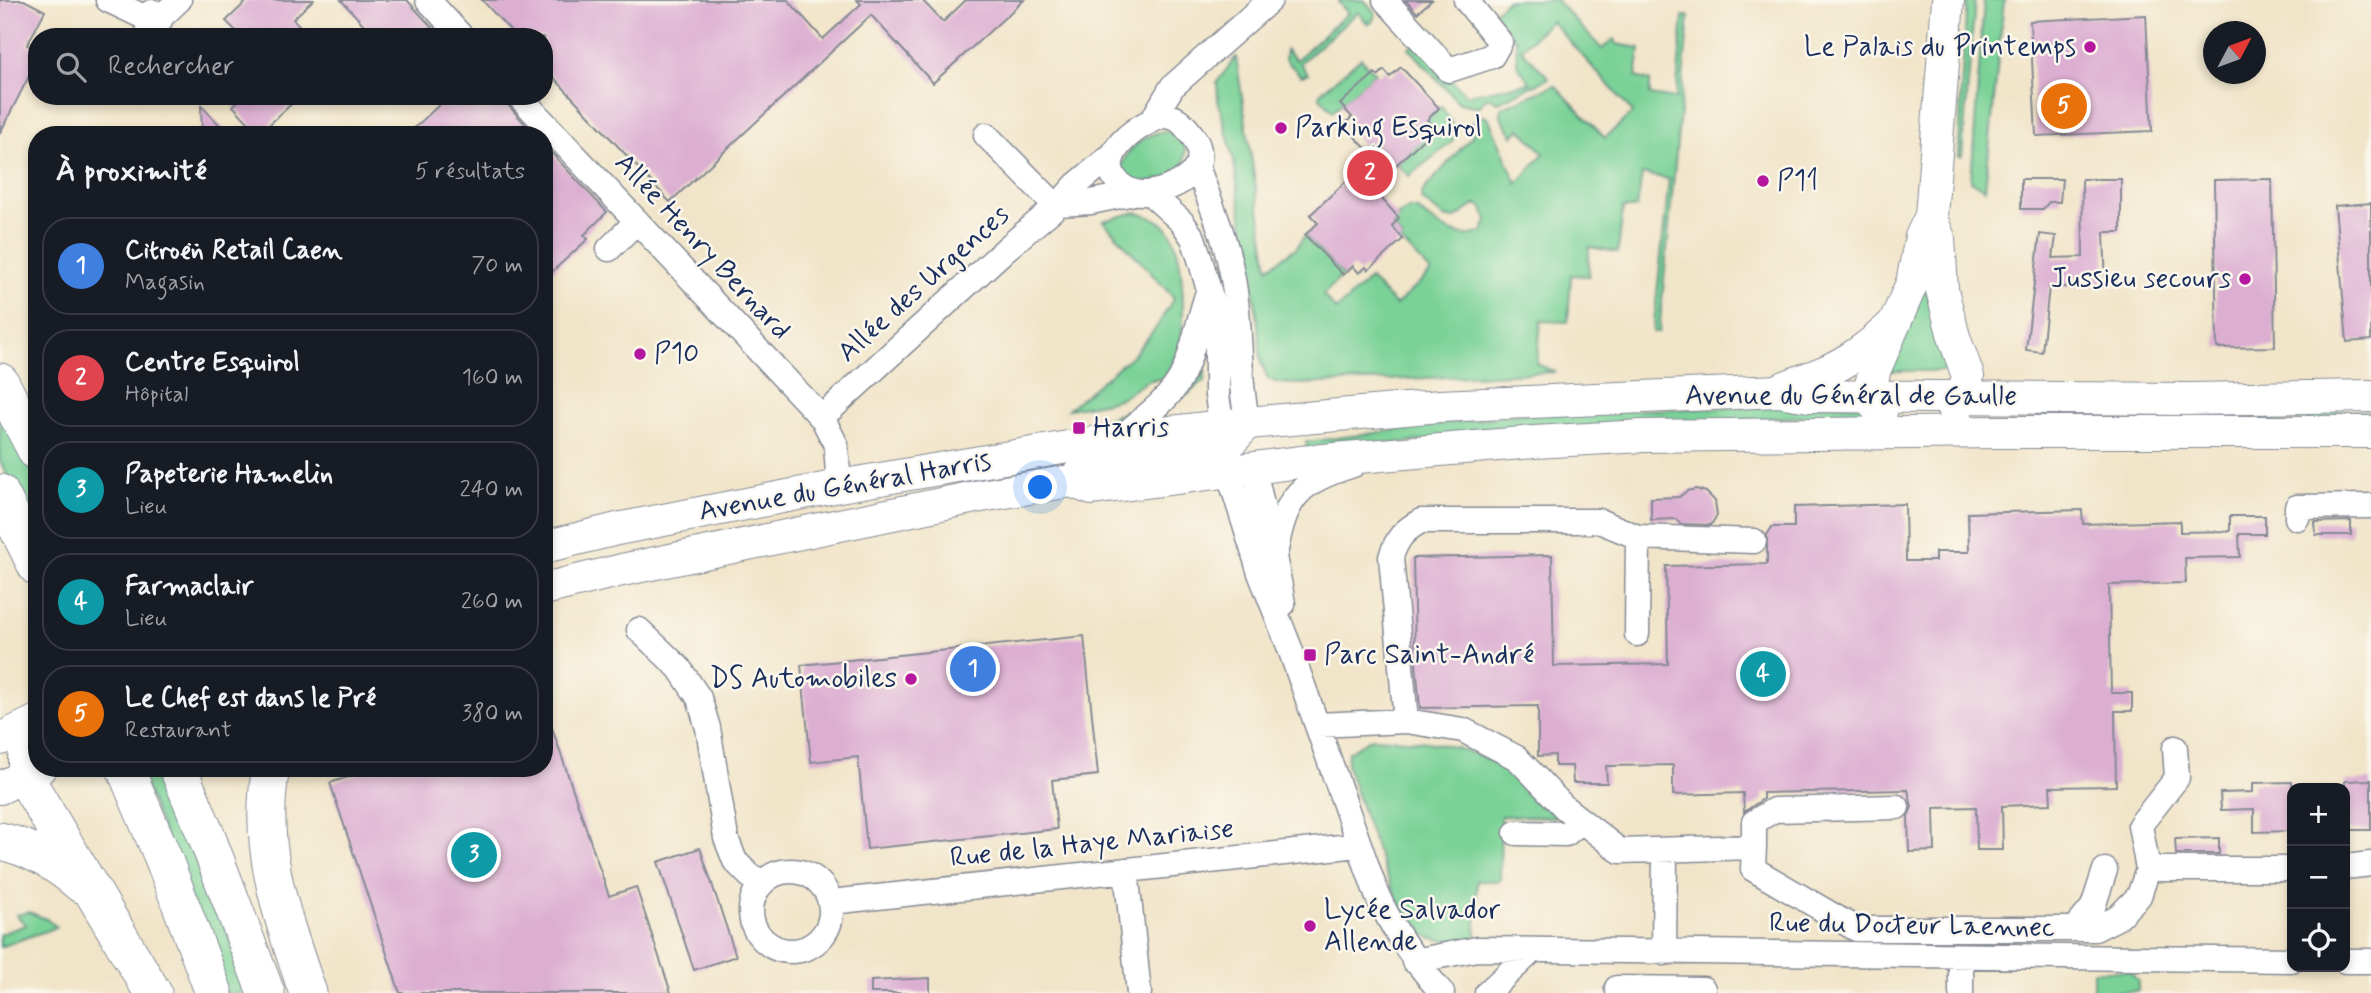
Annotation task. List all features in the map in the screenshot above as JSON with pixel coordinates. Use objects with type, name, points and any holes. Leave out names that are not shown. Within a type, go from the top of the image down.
[{"type":"highway","points":[[0,382],[28,435]]},
{"type":"highway","points":[[0,493],[28,549]]},
{"type":"highway","points":[[28,750],[22,777],[33,791],[153,993]]},
{"type":"highway","points":[[129,777],[164,860],[214,993]]},
{"type":"highway","points":[[182,777],[265,991]]},
{"type":"highway","points":[[269,777],[266,796],[268,859],[285,927],[308,993]]},
{"type":"highway","points":[[0,841],[16,844],[46,858],[97,899]]},
{"type":"main road","points":[[1896,434],[1868,396],[1875,369],[1912,283],[1921,237],[1931,216],[1948,0]]},
{"type":"main road","points":[[1929,434],[1954,413],[1963,397],[1968,376],[1954,337],[1942,290],[1939,238],[1931,216]]},
{"type":"main road","points":[[1778,391],[1800,379],[1821,374],[1863,352],[1894,324]]},
{"type":"main road","name":"Avenue du Général de Gaulle","points":[[1235,447],[1440,406],[1778,391],[1809,396],[2188,399],[2371,396]]},
{"type":"main road","name":"Avenue du Général de Gaulle","points":[[1235,447],[1384,456],[1534,442],[1643,436],[2371,432]]},
{"type":"main road","name":"Avenue du Général Harris","points":[[553,545],[839,486],[1121,438],[1235,447]]},
{"type":"main road","name":"Avenue du Général Harris","points":[[553,587],[975,497],[1071,481],[1092,489],[1235,447]]},
{"type":"main road","points":[[0,739],[28,725]]},
{"type":"street","points":[[108,0],[153,12],[179,0]]},
{"type":"street","points":[[428,0],[454,28]]},
{"type":"street","points":[[1270,0],[1172,88],[1153,119],[1128,137],[1111,156],[1110,166],[1122,187],[1143,193],[1182,222],[1193,238],[1217,318],[1217,395],[1275,554],[1289,646]]},
{"type":"street","points":[[1385,0],[1449,70],[1492,57],[1500,42],[1466,0]]},
{"type":"street","name":"Allée Henry Bernard","points":[[527,105],[547,126]]},
{"type":"street","points":[[986,135],[1057,205],[1091,202],[1162,191],[1185,178],[1197,166],[1198,143],[1181,120],[1172,116],[1153,119]]},
{"type":"street","name":"Allée Henry Bernard","points":[[553,132],[822,419],[835,446],[839,486]]},
{"type":"street","name":"Allée des Urgences","points":[[830,410],[1006,248],[1111,156]]},
{"type":"street","points":[[1197,166],[1221,231],[1233,277],[1240,323],[1241,394],[1235,447],[1260,573],[1289,646],[1377,895],[1390,923],[1414,961],[1442,993]]},
{"type":"street","points":[[609,249],[637,221]]},
{"type":"street","points":[[1121,438],[1178,384],[1209,290]]},
{"type":"street","points":[[1275,554],[1286,509],[1302,489],[1326,474],[1384,456]]},
{"type":"street","points":[[2297,518],[2297,507],[2371,506]]},
{"type":"street","points":[[1406,720],[1391,557],[1396,541],[1406,529],[1422,522],[1599,521],[1638,537],[1754,541]]},
{"type":"street","points":[[1637,634],[1638,537]]},
{"type":"street","points":[[639,630],[679,668],[699,698],[708,728],[726,838],[735,861],[750,876],[763,882]]},
{"type":"street","points":[[1317,725],[1406,720],[1463,730],[1517,758],[1566,808],[1620,851],[1754,847]]},
{"type":"street","points":[[1897,807],[1774,810],[1754,822],[1753,869],[1856,929],[2095,929],[2117,918],[2139,896],[2148,869],[2140,825],[2177,778],[2175,748]]},
{"type":"street","points":[[1516,833],[1566,834],[1582,821]]},
{"type":"street","name":"Rue de la Haye Mariaise","points":[[831,902],[1359,845]]},
{"type":"street","points":[[1664,953],[1665,850]]},
{"type":"street","points":[[2350,866],[2371,864]]},
{"type":"street","points":[[2148,869],[2287,869]]},
{"type":"street","points":[[1126,870],[1139,993]]},
{"type":"street","points":[[2075,929],[2094,907],[2105,870]]},
{"type":"street","points":[[784,871],[808,874],[818,881],[831,902],[831,916],[827,929],[818,941],[807,948],[793,951],[779,949],[767,943],[757,933],[751,907],[755,893],[763,882],[784,871]]},
{"type":"street","name":"Rue du Docteur Laennec","points":[[1414,961],[1477,949],[2287,960]]},
{"type":"street","points":[[1487,993],[1532,951]]},
{"type":"street","points":[[1616,952],[1617,990],[1703,989],[1703,993]]},
{"type":"street","points":[[1961,956],[1961,993]]},
{"type":"street","points":[[2350,961],[2371,961]]},
{"type":"green space","points":[[1339,0],[1364,0],[1376,13],[1372,22],[1368,24],[1358,12],[1300,63],[1308,74],[1301,76],[1285,59],[1286,50],[1296,60],[1348,13]]},
{"type":"green space","points":[[1507,0],[1556,0],[1602,49],[1614,39],[1616,44],[1640,48],[1636,77],[1650,81],[1650,95],[1676,99],[1683,16],[1689,16],[1659,332],[1653,332],[1669,179],[1642,174],[1637,208],[1623,208],[1618,252],[1589,247],[1589,276],[1571,275],[1568,322],[1541,321],[1537,364],[1555,372],[1300,384],[1278,383],[1268,379],[1261,362],[1257,314],[1233,157],[1218,100],[1217,82],[1236,57],[1268,268],[1297,247],[1305,235],[1343,275],[1323,295],[1336,310],[1370,279],[1396,305],[1431,272],[1401,241],[1403,238],[1392,226],[1399,218],[1398,215],[1409,209],[1418,210],[1457,234],[1483,231],[1487,220],[1483,208],[1476,204],[1454,219],[1444,217],[1421,199],[1423,191],[1473,135],[1470,127],[1477,117],[1484,116],[1489,119],[1517,184],[1544,153],[1520,129],[1513,136],[1501,117],[1501,108],[1555,85],[1605,138],[1633,112],[1551,21],[1521,49],[1549,78],[1498,102],[1486,98],[1479,107],[1459,103],[1409,48],[1415,41],[1466,95],[1530,83],[1517,64],[1516,40],[1493,13]]},
{"type":"green space","points":[[1967,0],[1975,0],[1962,156],[1959,156],[1961,92]]},
{"type":"green space","points":[[1984,0],[2004,0],[1985,189],[1971,181]]},
{"type":"green space","points":[[1361,58],[1375,73],[1333,111],[1320,97],[1320,93]]},
{"type":"green space","points":[[1441,106],[1453,127],[1452,142],[1409,176],[1397,164],[1434,129],[1427,120]]},
{"type":"green space","points":[[1164,131],[1178,137],[1185,147],[1185,160],[1179,174],[1147,183],[1129,181],[1121,168],[1127,155],[1143,139]]},
{"type":"green space","points":[[1136,212],[1164,225],[1175,244],[1182,292],[1183,326],[1179,352],[1162,379],[1149,380],[1118,399],[1068,409],[1134,354],[1156,328],[1174,298],[1103,221]]},
{"type":"green space","points":[[1924,284],[1954,371],[1882,371]]},
{"type":"green space","points":[[1205,329],[1205,382],[1187,395],[1182,395]]},
{"type":"green space","points":[[1151,397],[1122,424],[1096,431],[1095,423],[1125,412]]},
{"type":"green space","points":[[1863,404],[1870,414],[1588,429],[1307,450],[1306,442],[1526,413]]},
{"type":"green space","points":[[2004,405],[2371,411],[2371,422],[2003,416]]},
{"type":"green space","points":[[0,411],[28,464],[28,519],[0,461]]},
{"type":"green space","points":[[1372,738],[1445,745],[1482,757],[1516,776],[1531,788],[1555,817],[1501,816],[1500,881],[1477,881],[1476,940],[1428,937],[1412,924],[1401,906],[1379,857],[1347,766],[1348,752]]},
{"type":"green space","points":[[142,777],[167,777],[251,993],[226,993]]},
{"type":"green space","points":[[29,912],[57,927],[0,947],[0,934],[26,925],[16,915]]},
{"type":"green space","points":[[2093,971],[2130,971],[2138,982],[2138,991],[2093,993]]},
{"type":"building","points":[[0,0],[24,0],[45,11],[36,28],[28,28],[28,78],[0,133]]},
{"type":"building","points":[[248,0],[313,0],[293,19],[302,28],[233,28],[226,21]]},
{"type":"building","points":[[341,0],[407,0],[433,28],[367,28]]},
{"type":"building","points":[[482,0],[788,0],[823,39],[861,4],[857,0],[922,0],[943,22],[966,0],[1024,0],[933,83],[871,15],[670,202],[553,77],[553,28],[508,28]]},
{"type":"building","points":[[1405,0],[1432,0],[1417,13]]},
{"type":"building","points":[[2146,15],[2152,131],[2036,136],[2030,21]]},
{"type":"building","points":[[1401,67],[1439,108],[1427,120],[1434,129],[1372,188],[1399,218],[1392,226],[1403,239],[1368,270],[1366,267],[1359,273],[1353,266],[1343,275],[1305,235],[1318,223],[1310,215],[1361,167],[1359,165],[1371,154],[1344,125],[1352,117],[1340,104],[1375,73],[1378,76],[1384,70],[1390,77]]},
{"type":"building","points":[[201,105],[221,126],[202,126]]},
{"type":"building","points":[[290,105],[268,126],[252,126],[233,106]]},
{"type":"building","points":[[439,105],[508,105],[527,126],[417,126]]},
{"type":"building","points":[[553,155],[607,212],[584,235],[588,239],[553,271]]},
{"type":"building","points":[[2021,179],[2062,179],[2060,202],[2049,202],[2043,209],[2021,209]]},
{"type":"building","points":[[2082,179],[2121,179],[2121,232],[2104,232],[2106,287],[2049,287],[2042,352],[2026,350],[2040,234],[2056,236],[2053,258],[2083,257]]},
{"type":"building","name":"Jussieu secours","points":[[2272,179],[2275,347],[2217,348],[2214,180]]},
{"type":"building","points":[[2371,203],[2371,340],[2347,342],[2335,206]]},
{"type":"building","points":[[1696,489],[1706,492],[1715,501],[1717,515],[1711,525],[1680,524],[1676,519],[1651,520],[1651,498],[1679,497]]},
{"type":"building","points":[[1905,504],[1906,561],[1935,561],[1935,552],[1969,552],[1968,513],[2082,510],[2083,524],[2180,521],[2180,532],[2230,531],[2230,516],[2265,516],[2265,534],[2239,534],[2240,557],[2185,558],[2186,583],[2109,585],[2111,693],[2132,693],[2132,711],[2115,711],[2116,786],[2050,787],[2051,804],[2002,806],[2003,850],[1977,850],[1976,807],[1934,808],[1935,851],[1909,852],[1908,816],[1912,807],[1908,790],[1763,793],[1763,799],[1744,812],[1743,793],[1673,795],[1673,765],[1606,766],[1607,783],[1573,783],[1572,766],[1555,766],[1555,755],[1538,756],[1538,706],[1420,708],[1415,653],[1413,558],[1552,555],[1554,666],[1668,664],[1666,566],[1767,564],[1767,535],[1772,527],[1794,527],[1794,507]]},
{"type":"building","points":[[2351,521],[2351,535],[2316,535],[2315,522]]},
{"type":"building","points":[[1084,636],[1098,775],[1052,780],[1057,829],[867,849],[858,757],[811,762],[801,665]]},
{"type":"building","points":[[553,731],[609,896],[636,887],[671,993],[400,993],[330,783],[348,777],[553,777]]},
{"type":"building","points":[[2371,780],[2371,830],[2350,830],[2350,783],[2345,781]]},
{"type":"building","points":[[2292,782],[2287,783],[2287,831],[2254,832],[2254,809],[2221,810],[2220,793],[2253,792],[2253,783]]},
{"type":"building","points":[[2219,838],[2219,854],[2176,854],[2175,839]]},
{"type":"building","points":[[700,848],[736,956],[694,970],[658,862]]},
{"type":"building","points":[[930,978],[930,993],[871,993],[871,981]]},
{"type":"place","name":"Le Palais du Printemps","points":[[2090,47]]},
{"type":"place","name":"Le Chef est dans le Pré","points":[[2064,106]]},
{"type":"place","name":"Parking Esquirol","points":[[1281,128]]},
{"type":"place","name":"Centre Esquirol","points":[[1370,173]]},
{"type":"place","name":"P11","points":[[1763,181]]},
{"type":"place","name":"Jussieu secours","points":[[2245,279]]},
{"type":"place","name":"P10","points":[[640,354]]},
{"type":"place","name":"Harris","points":[[1079,428]]},
{"type":"place","name":"Parc Saint-André","points":[[1310,655]]},
{"type":"place","name":"Citroën Retail Caen","points":[[973,669]]},
{"type":"place","name":"Farmaclair","points":[[1763,674]]},
{"type":"place","name":"DS Automobiles","points":[[911,679]]},
{"type":"place","name":"Papeterie Hamelin","points":[[474,855]]},
{"type":"place","name":"Lycée Salvador Allende","points":[[1310,926]]}]
